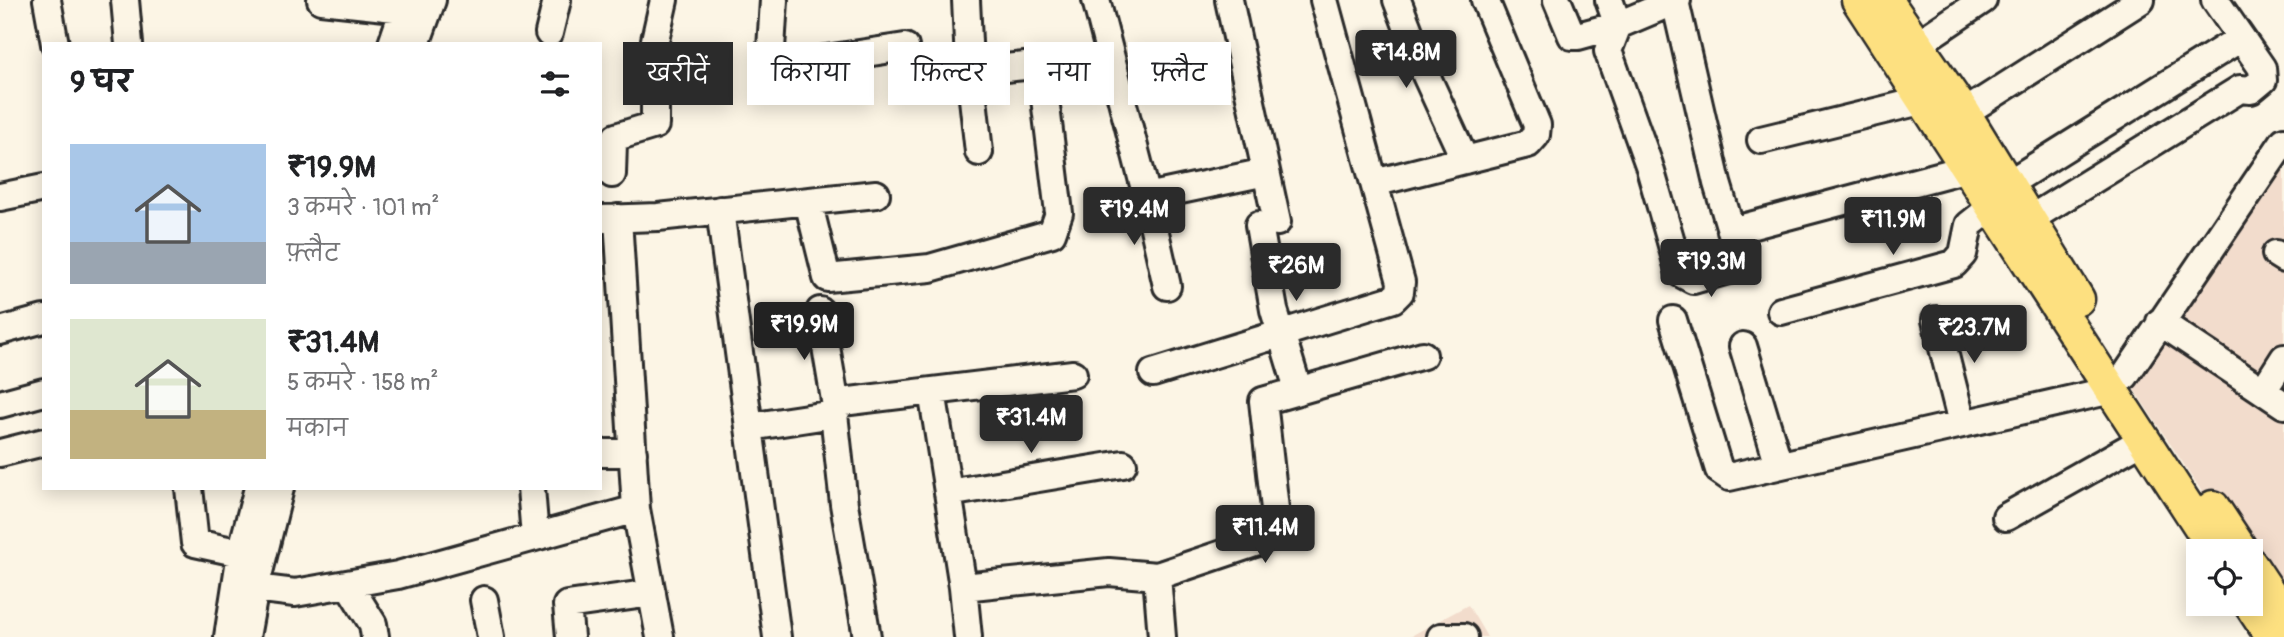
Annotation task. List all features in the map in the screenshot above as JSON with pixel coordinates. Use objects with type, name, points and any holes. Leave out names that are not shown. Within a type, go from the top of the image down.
[{"type":"main road","points":[[1858,0],[1947,102],[1968,167],[2030,219],[2119,383],[2143,440],[2208,539]]},
{"type":"main road","points":[[1886,0],[1916,45],[2000,195],[2119,383],[2233,539]]},
{"type":"main road","points":[[2263,584],[2284,615]]},
{"type":"main road","points":[[2258,616],[2272,637]]},
{"type":"street","points":[[47,0],[55,42]]},
{"type":"street","points":[[125,0],[129,42]]},
{"type":"street","points":[[321,0],[406,5],[393,42]]},
{"type":"street","points":[[417,42],[432,0]]},
{"type":"street","points":[[539,36],[557,0]]},
{"type":"street","points":[[612,174],[613,142],[616,137],[655,125],[655,40],[664,0]]},
{"type":"street","points":[[774,0],[771,49],[778,63],[787,65],[888,50]]},
{"type":"street","points":[[966,0],[968,42]]},
{"type":"street","points":[[1096,0],[1167,286]]},
{"type":"street","points":[[1228,0],[1266,173],[1274,310],[1298,389]]},
{"type":"street","points":[[1153,373],[1393,299],[1400,292],[1401,282],[1324,0]]},
{"type":"street","points":[[1397,0],[1425,73],[1465,160]]},
{"type":"street","points":[[1374,183],[1528,144],[1536,135],[1537,125],[1485,0]]},
{"type":"street","points":[[1557,0],[1572,36],[1618,25],[1676,0],[1740,260],[1737,267],[1693,280],[1682,276],[1649,164],[1608,51],[1618,25],[1609,0]]},
{"type":"street","points":[[1916,45],[1983,0]]},
{"type":"street","points":[[1761,140],[1947,102],[2141,0]]},
{"type":"street","points":[[2030,219],[2239,89],[2251,90],[2263,80],[2262,68],[2215,0]]},
{"type":"street","points":[[1781,311],[1954,264],[1963,254],[1969,225],[2000,195],[2241,38]]},
{"type":"street","points":[[808,201],[822,268],[827,278],[930,268],[1052,233],[1059,213],[1040,68],[1035,65],[1010,68]]},
{"type":"street","points":[[974,105],[979,152]]},
{"type":"street","points":[[1673,320],[1719,470],[1729,477],[2119,383],[2282,148]]},
{"type":"street","points":[[1731,231],[1968,167]]},
{"type":"street","points":[[1147,197],[1266,173]]},
{"type":"street","points":[[0,197],[42,188]]},
{"type":"street","points":[[660,637],[636,509],[633,453],[609,219],[876,194]]},
{"type":"street","points":[[720,210],[777,637]]},
{"type":"street","points":[[820,311],[835,410],[844,504],[867,637]]},
{"type":"street","points":[[0,331],[42,320]]},
{"type":"street","points":[[1936,320],[1962,423]]},
{"type":"street","points":[[2160,322],[2273,398],[2284,358]]},
{"type":"street","points":[[1743,346],[1779,465]]},
{"type":"street","points":[[963,587],[1109,572],[1157,576],[1261,541],[1271,531],[1276,518],[1262,401],[1423,355]]},
{"type":"street","points":[[749,427],[835,410],[842,402],[1073,374]]},
{"type":"street","points":[[932,391],[963,587],[968,637]]},
{"type":"street","points":[[0,404],[42,393]]},
{"type":"street","points":[[2006,517],[2143,440]]},
{"type":"street","points":[[0,453],[42,442]]},
{"type":"street","points":[[602,453],[633,453]]},
{"type":"street","points":[[948,493],[1123,464]]},
{"type":"street","points":[[189,490],[195,543],[241,553]]},
{"type":"street","points":[[228,637],[241,553],[257,490]]},
{"type":"street","points":[[246,637],[255,588],[280,490]]},
{"type":"street","points":[[531,490],[535,537]]},
{"type":"street","points":[[255,588],[295,593],[398,575],[636,509]]},
{"type":"street","points":[[1157,576],[1162,637]]},
{"type":"street","points":[[348,584],[373,624],[375,637]]},
{"type":"street","points":[[570,637],[567,605],[652,593]]},
{"type":"street","points":[[484,600],[491,637]]},
{"type":"street","points":[[1441,637],[1464,637]]},
{"type":"shaded area","points":[[2284,142],[2284,615],[2263,583],[2263,539],[2233,539],[2125,376]]},
{"type":"shaded area","points":[[1468,605],[1487,637],[1409,637]]}]
